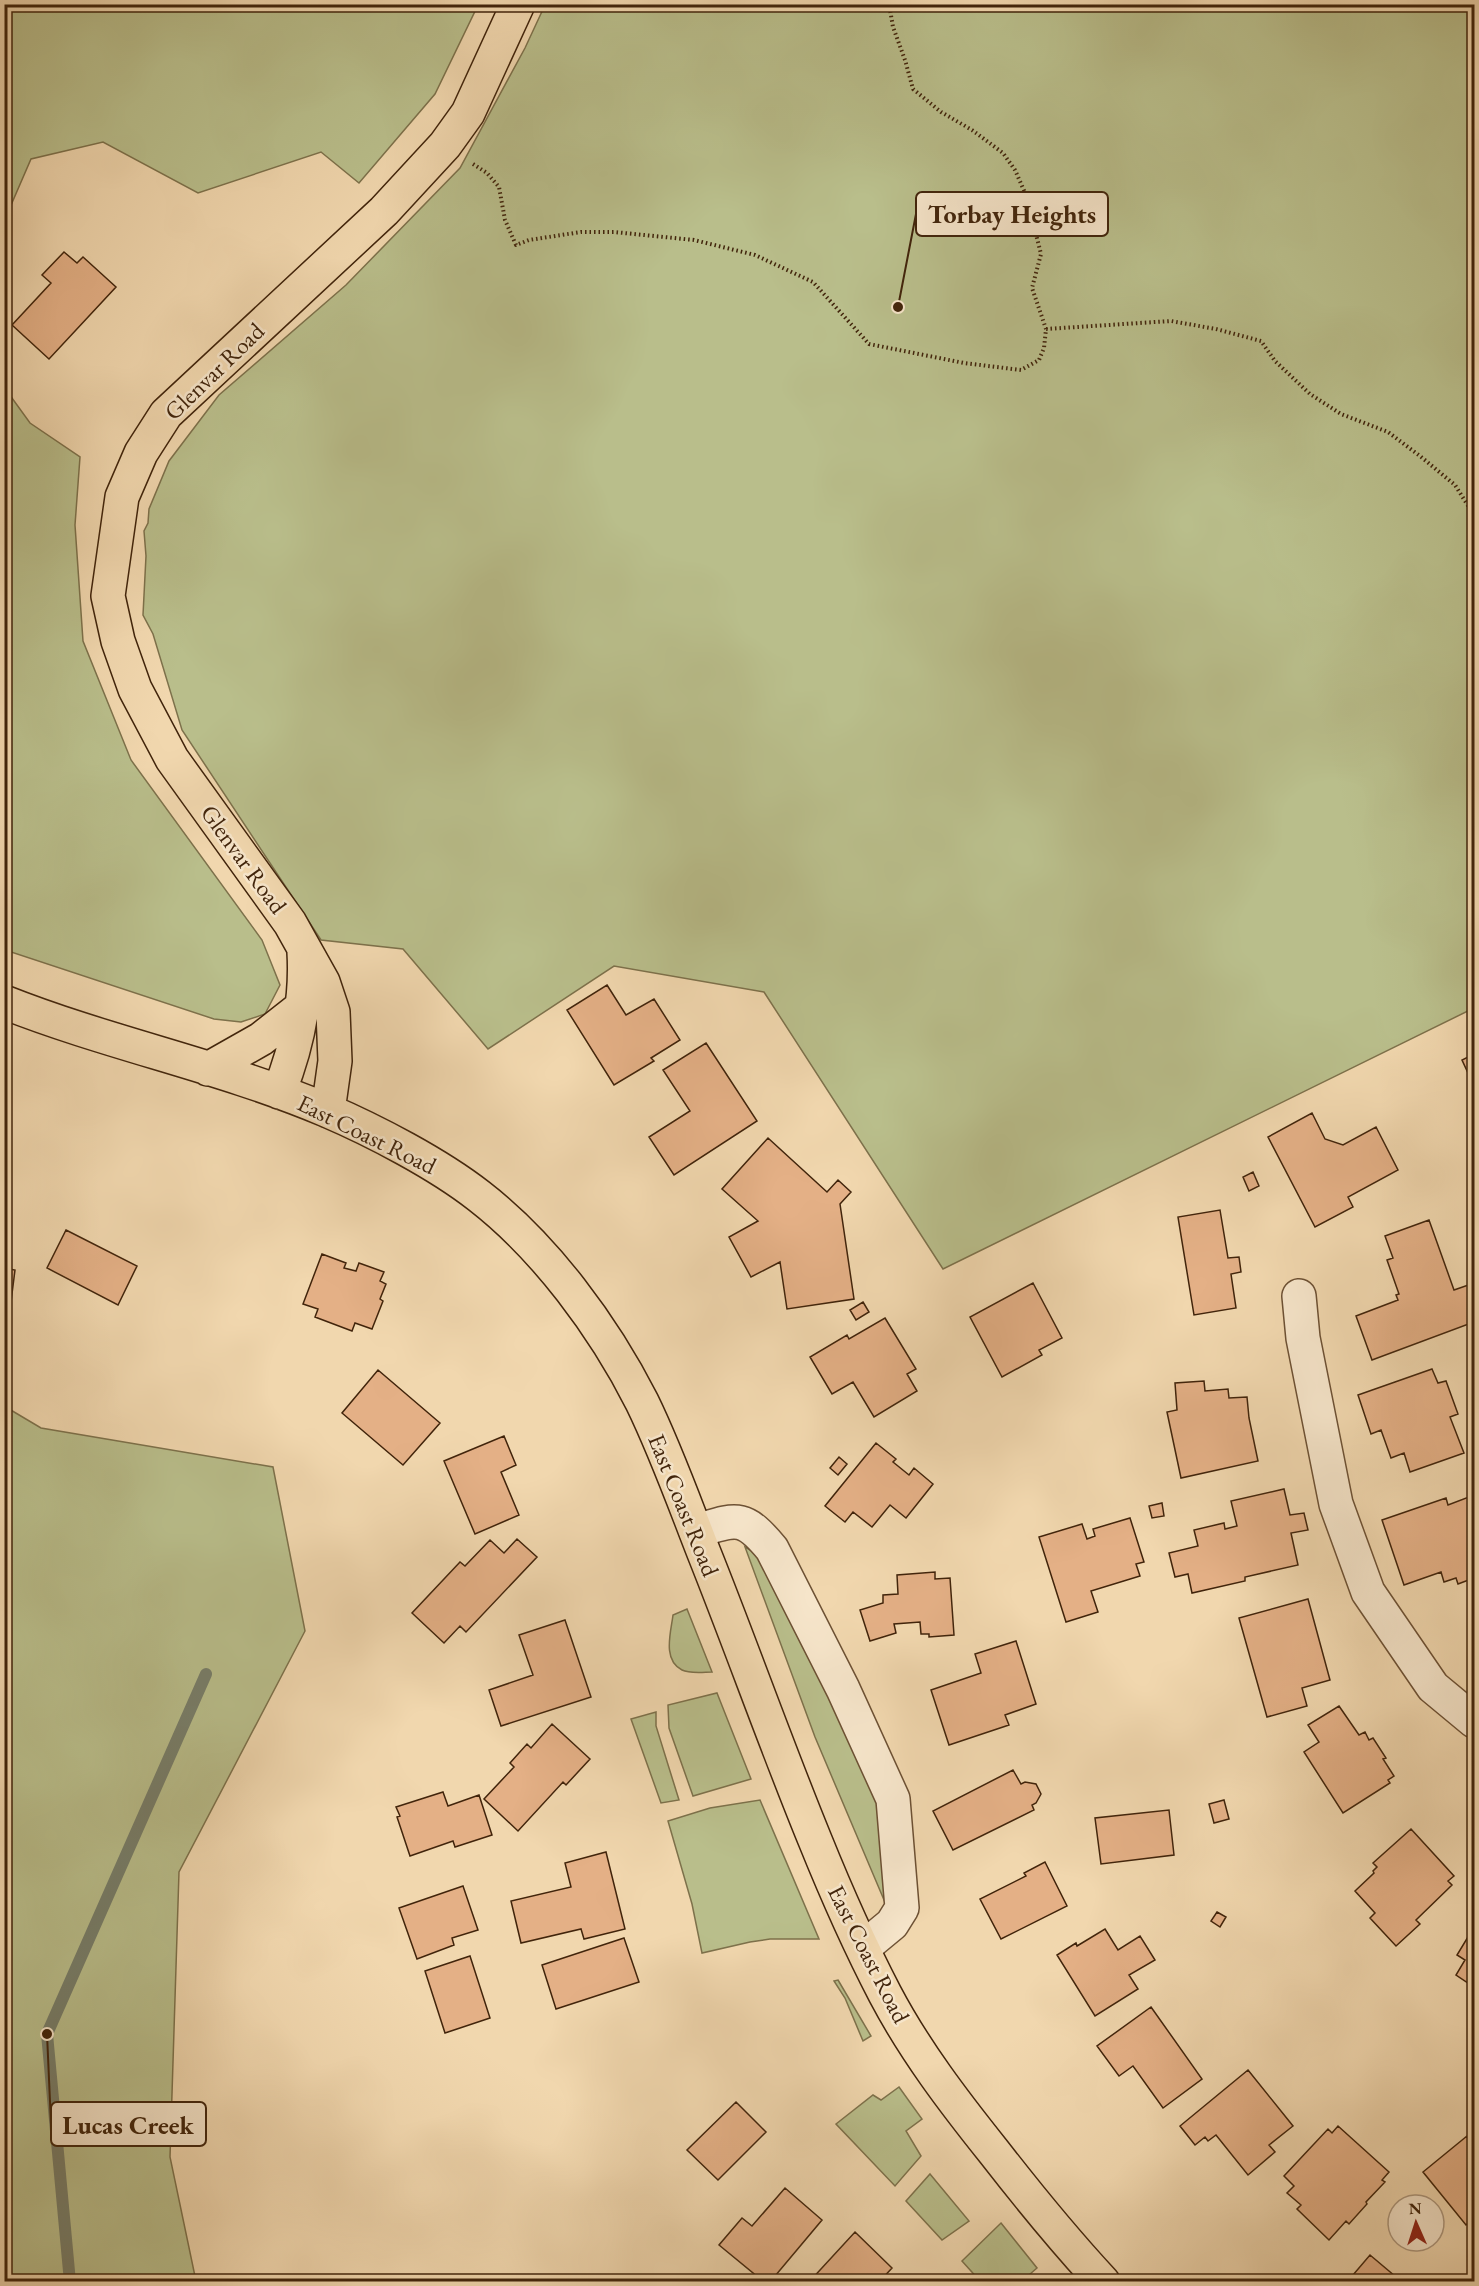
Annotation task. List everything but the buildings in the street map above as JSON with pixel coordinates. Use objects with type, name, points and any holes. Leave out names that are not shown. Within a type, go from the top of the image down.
[{"type":"main road","name":"Glenvar Road","points":[[328,1111],[335,1061],[333,1012],[323,982],[290,923],[172,759],[135,689],[118,641],[108,596],[122,497],[141,453],[166,414],[384,211],[445,145],[468,113],[518,4]]},
{"type":"main road","name":"Glenvar Road","points":[[279,1092],[292,1059],[303,1006],[305,986],[303,945]]},
{"type":"main road","name":"East Coast Road","points":[[4,1002],[279,1092],[328,1111],[448,1174],[486,1202],[543,1257],[581,1304],[613,1351],[641,1401],[696,1531],[791,1782],[836,1890],[897,2015],[922,2057],[949,2095],[1024,2191],[1071,2248],[1103,2282]]},
{"type":"main road","points":[[208,1069],[261,1039],[303,1006]]},
{"type":"lane","points":[[1299,1296],[1303,1338],[1336,1504],[1368,1593],[1433,1687],[1474,1720]]},
{"type":"lane","points":[[696,1531],[723,1523],[740,1521],[756,1530],[772,1549],[843,1689],[893,1799],[902,1908],[892,1924],[863,1948]]},
{"type":"path","points":[[469,161],[487,173],[499,187],[505,220],[516,245],[529,240],[581,232],[614,232],[694,240],[755,255],[813,282],[869,344],[964,363],[1021,370],[1040,360],[1046,329],[1032,288],[1041,254],[1026,195],[1015,170],[1003,153],[972,130],[941,112],[913,89],[893,27],[889,4]]},
{"type":"path","points":[[1046,329],[1171,321],[1216,328],[1261,341],[1275,361],[1310,394],[1341,414],[1388,432],[1420,456],[1455,485],[1474,515]]},
{"type":"green space","points":[[5,4],[478,5],[435,94],[359,183],[321,152],[198,193],[103,142],[31,159],[5,219]]},
{"type":"green space","points":[[545,5],[1474,5],[1474,1008],[943,1269],[764,992],[614,966],[488,1049],[403,949],[321,940],[182,730],[153,634],[143,615],[146,556],[144,531],[148,523],[149,509],[169,461],[219,395],[346,285],[460,168],[525,48]]},
{"type":"green space","points":[[4,387],[30,423],[80,457],[75,525],[83,641],[131,760],[262,940],[280,985],[265,1014],[241,1022],[214,1019],[5,950]]},
{"type":"green space","points":[[4,1406],[41,1428],[273,1467],[305,1631],[179,1872],[170,2157],[196,2281],[5,2281]]},
{"type":"green space","points":[[745,1547],[770,1561],[883,1810],[887,1907],[815,1737]]},
{"type":"green space","points":[[687,1609],[712,1672],[685,1671],[672,1660],[669,1645],[673,1615]]},
{"type":"green space","points":[[717,1693],[751,1779],[693,1796],[669,1728],[668,1705]]},
{"type":"green space","points":[[656,1712],[656,1726],[679,1800],[661,1803],[631,1719]]},
{"type":"green space","points":[[760,1800],[819,1939],[770,1939],[702,1953],[692,1904],[668,1821],[710,1808]]},
{"type":"green space","points":[[838,1980],[871,2036],[863,2041],[845,1998],[834,1981]]},
{"type":"green space","points":[[899,2087],[922,2119],[906,2131],[921,2156],[895,2186],[836,2124],[873,2095],[881,2100]]},
{"type":"green space","points":[[930,2174],[969,2221],[942,2240],[906,2201]]},
{"type":"green space","points":[[1001,2223],[1037,2268],[1022,2281],[980,2281],[962,2261]]},
{"type":"waterway","points":[[70,2282],[47,2034],[206,1674]]},
{"type":"place","name":"Torbay Heights","points":[[898,307]]},
{"type":"place","name":"Lucas Creek","points":[[47,2034]]}]
